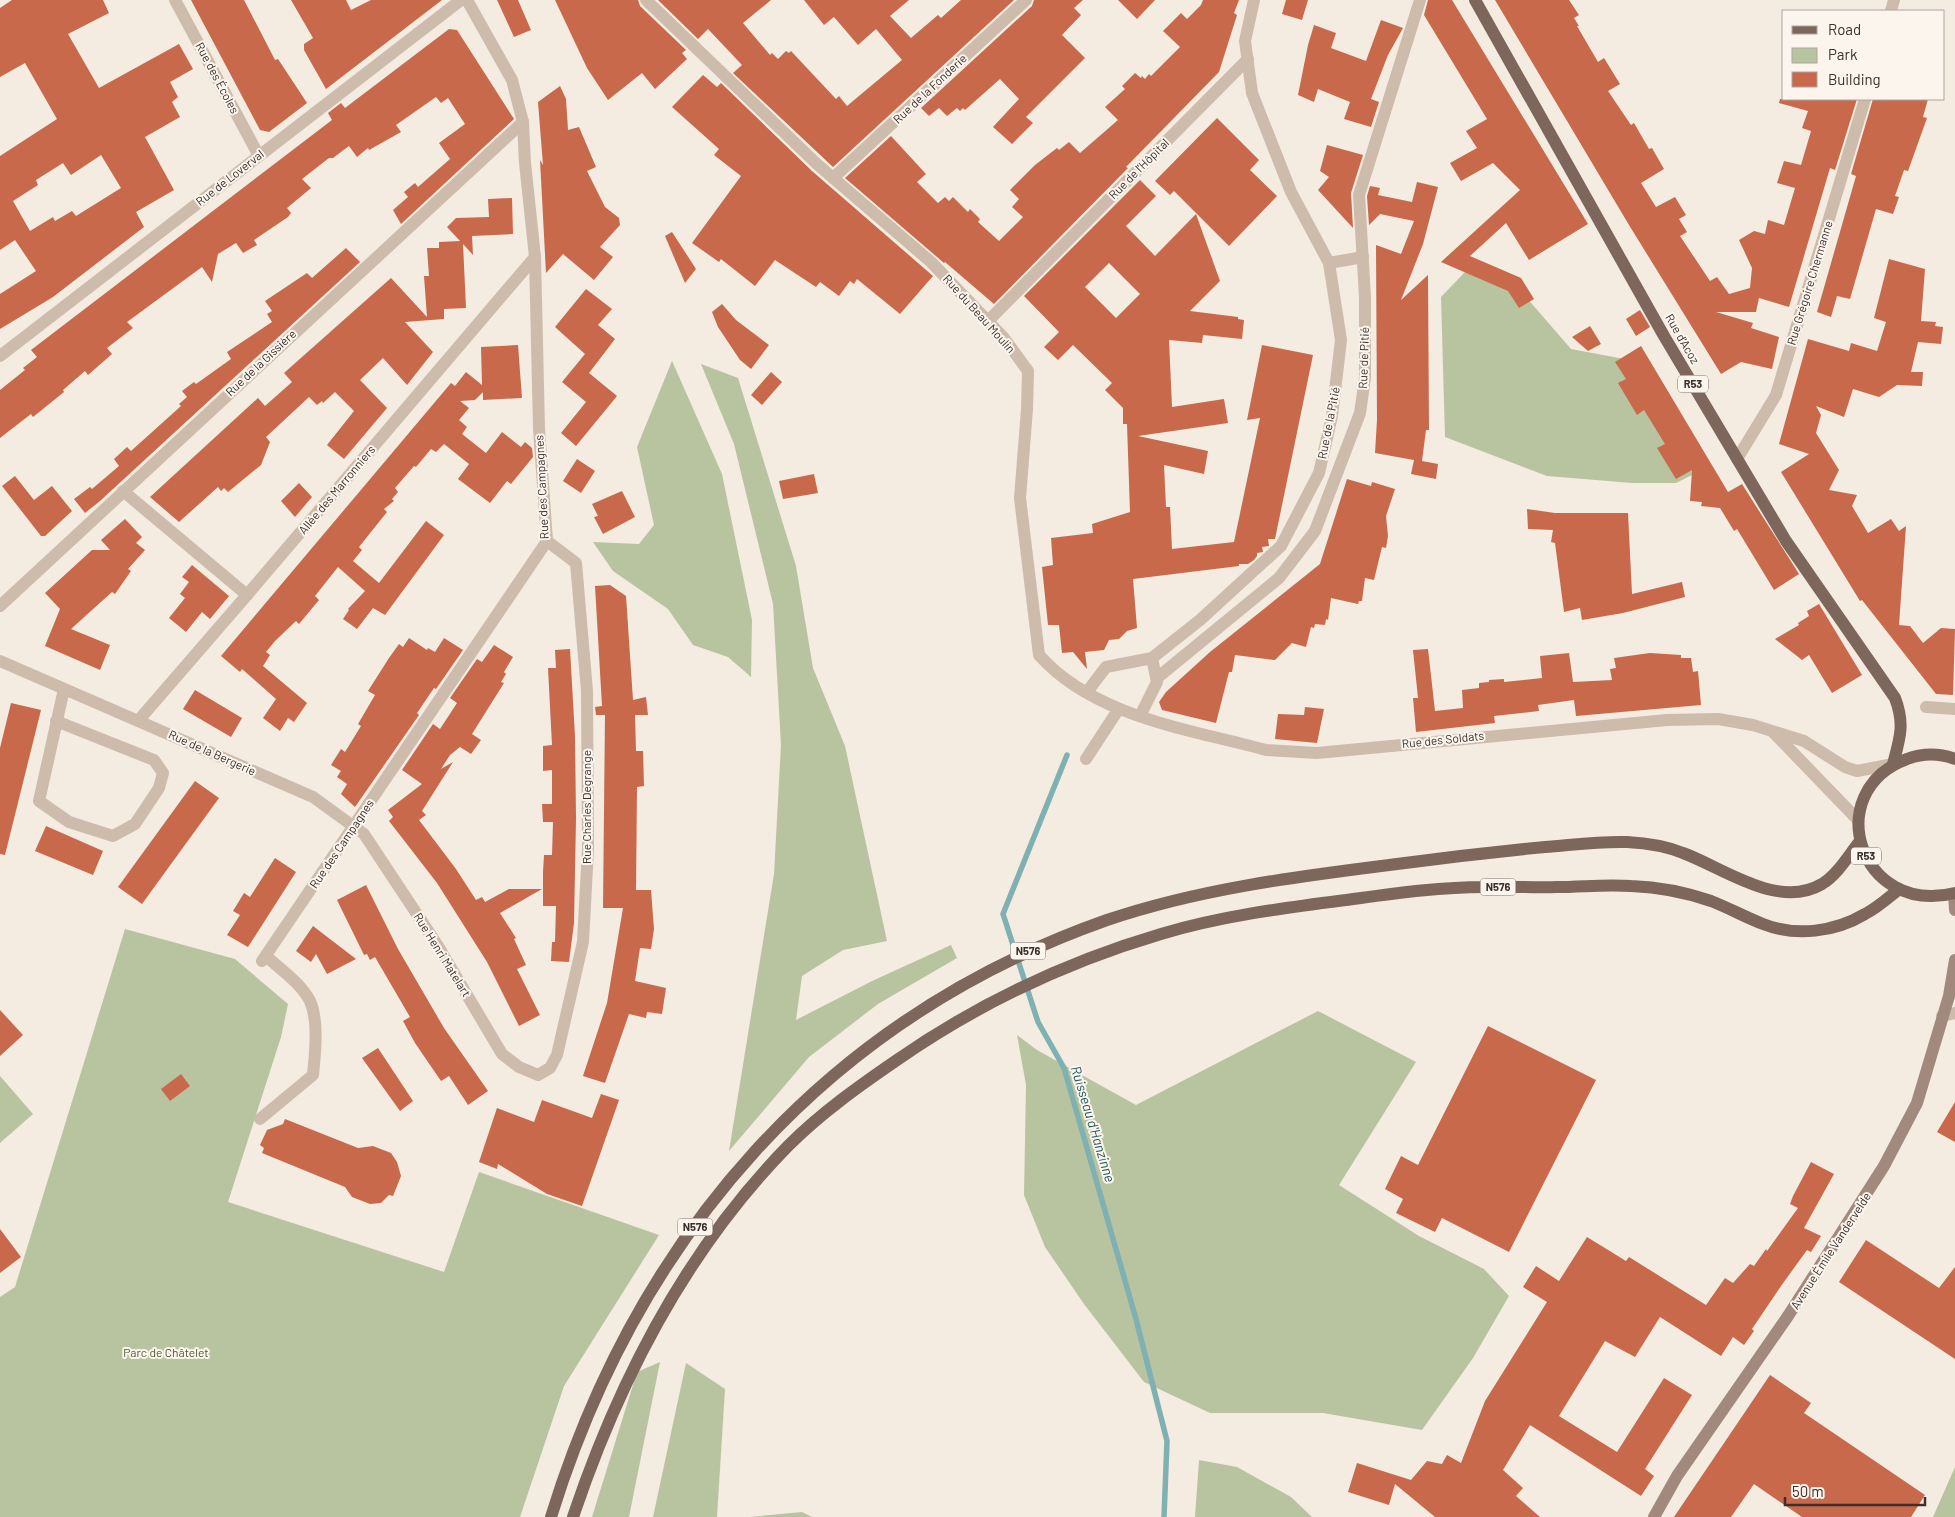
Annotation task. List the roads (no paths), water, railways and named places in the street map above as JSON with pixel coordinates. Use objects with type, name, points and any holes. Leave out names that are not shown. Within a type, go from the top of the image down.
[{"type":"main road","name":"Rue d'Acoz","points":[[1475,0],[1664,336],[1786,541],[1895,698],[1900,711],[1902,730],[1893,764]]},
{"type":"main road","name":"R53","points":[[1954,893],[1926,898],[1898,890],[1881,878],[1868,861],[1860,841],[1858,820],[1863,799],[1875,779],[1893,764],[1919,755],[1946,755],[1955,759]]},
{"type":"main road","name":"N576","points":[[551,1517],[574,1449],[606,1372],[633,1320],[682,1245],[758,1147],[806,1098],[862,1050],[980,975],[1025,952],[1146,908],[1244,885],[1458,856],[1598,842],[1630,842],[1677,850],[1755,884],[1780,892],[1799,892],[1819,886],[1834,874],[1860,841]]},
{"type":"main road","name":"N576","points":[[573,1517],[594,1456],[626,1381],[672,1296],[729,1214],[790,1144],[851,1092],[943,1030],[990,1002],[1086,958],[1164,933],[1250,914],[1425,891],[1481,886],[1611,885],[1649,887],[1685,893],[1713,902],[1767,926],[1799,932],[1822,930],[1845,924],[1867,914],[1898,890]]},
{"type":"main road","points":[[1954,893],[1955,910]]},
{"type":"main road","name":"Avenue Émile Vandervelde","points":[[1654,1517],[1677,1476],[1788,1316],[1873,1186],[1917,1103],[1949,996],[1955,960]]},
{"type":"street","name":"Rue des Écoles","points":[[175,0],[259,156]]},
{"type":"street","name":"Rue de Loverval","points":[[0,356],[461,0]]},
{"type":"street","name":"Rue des Campagnes","points":[[260,1119],[313,1075],[316,1034],[310,1002],[297,984],[264,958],[547,541],[539,429],[535,257],[525,163],[523,122],[512,80],[467,0]]},
{"type":"street","name":"Rue du Beau Moulin","points":[[646,0],[833,178],[931,262],[1004,338],[1028,371],[1020,498],[1039,655],[1056,674],[1118,710]]},
{"type":"street","name":"Rue de la Fonderie","points":[[833,178],[1026,0]]},
{"type":"street","points":[[1248,59],[1245,40],[1254,0]]},
{"type":"street","name":"Rue de Pitié","points":[[1157,678],[1279,578],[1314,531],[1360,413],[1365,378],[1363,257],[1359,195],[1420,0]]},
{"type":"street","name":"Rue de la Pitié","points":[[1087,692],[1106,667],[1152,658],[1200,620],[1281,546],[1319,473],[1332,416],[1341,340],[1329,263],[1290,192],[1252,93],[1248,59]]},
{"type":"street","name":"Rue de l'Hôpital","points":[[988,321],[1248,59]]},
{"type":"street","name":"Rue Grégoire Chermanne","points":[[1737,458],[1776,395],[1865,100]]},
{"type":"street","name":"Rue de la Gissière","points":[[4,602],[523,122]]},
{"type":"street","name":"Allée des Marronniers","points":[[138,721],[248,596],[535,257]]},
{"type":"street","points":[[1329,263],[1363,257]]},
{"type":"street","points":[[122,491],[248,596]]},
{"type":"street","name":"Rue Charles Degrange","points":[[538,1075],[550,1068],[557,1055],[565,1026],[583,942],[588,849],[587,691],[576,563],[547,541]]},
{"type":"street","points":[[1140,716],[1158,682],[1152,658]]},
{"type":"street","name":"Rue de la Bergerie","points":[[0,662],[313,797],[354,826]]},
{"type":"street","points":[[56,720],[114,742],[154,760],[162,773],[159,788],[135,824],[113,836],[69,822],[39,802],[56,720],[64,689]]},
{"type":"street","points":[[1926,707],[1955,709]]},
{"type":"street","points":[[1086,759],[1118,710]]},
{"type":"street","name":"Rue des Soldats","points":[[1118,710],[1266,750],[1301,753],[1667,720],[1731,720],[1804,741],[1845,767],[1858,771],[1893,764]]},
{"type":"street","points":[[1771,730],[1858,820]]},
{"type":"street","name":"Rue Henri Matelart","points":[[354,826],[364,834],[438,946],[502,1054],[519,1067],[538,1075]]},
{"type":"street","points":[[1942,1016],[1955,1014]]},
{"type":"waterway","name":"Ruisseau d'Hanzinne","points":[[1067,755],[1003,914],[1038,1022],[1064,1068],[1136,1319],[1167,1441],[1164,1517]]},
{"type":"park label","name":"Parc de Châtelet","points":[[166,1353]]}]
